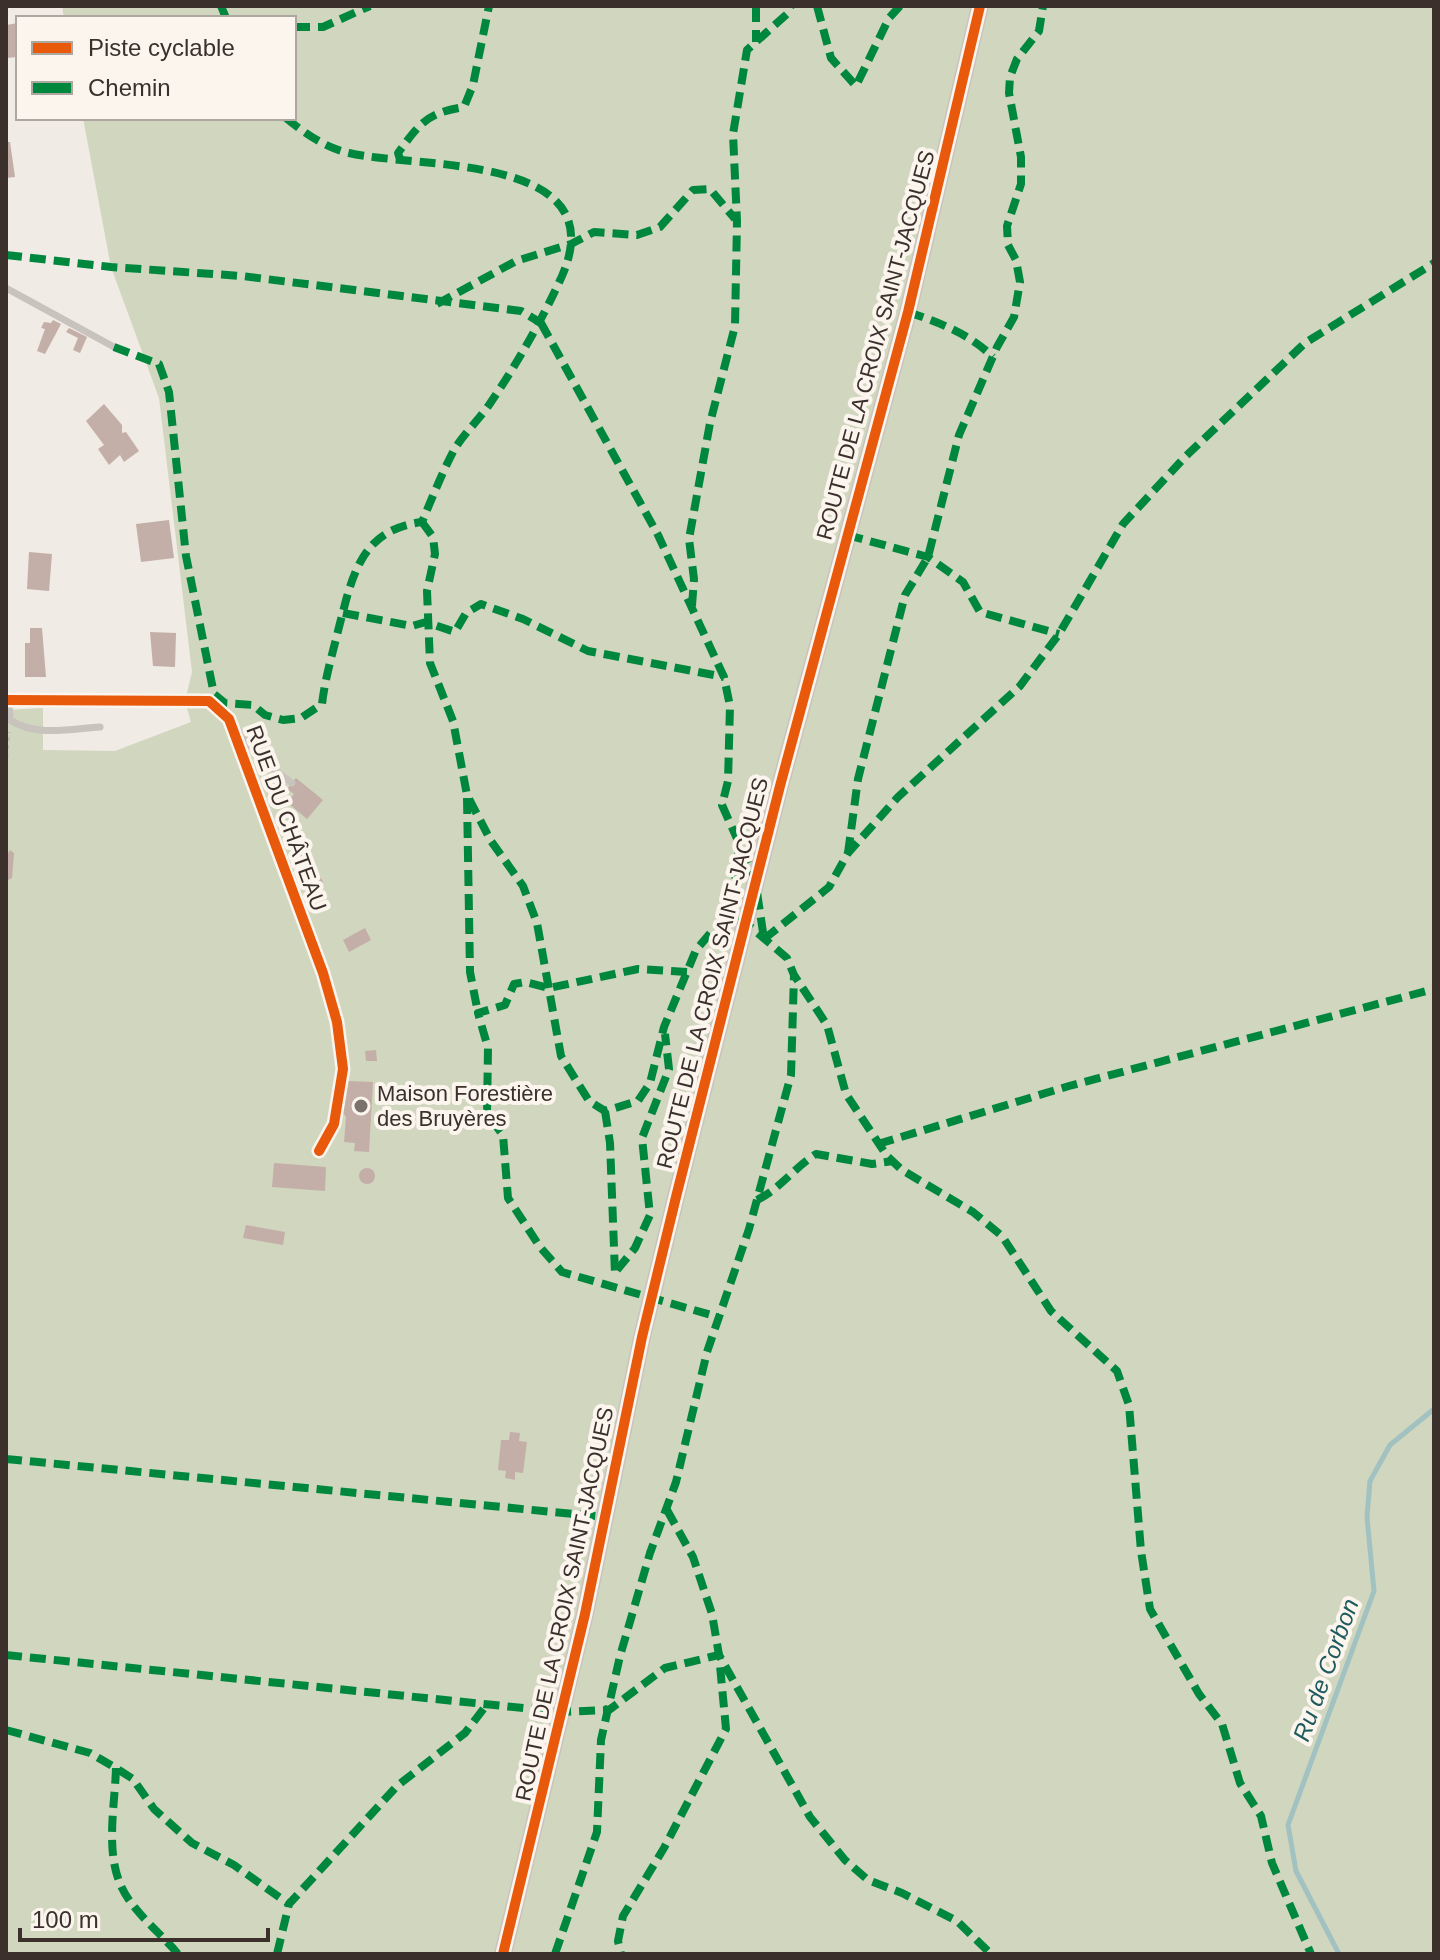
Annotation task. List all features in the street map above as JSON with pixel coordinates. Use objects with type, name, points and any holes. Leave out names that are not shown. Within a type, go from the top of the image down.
[{"type":"street","name":"ROUTE DE LA CROIX SAINT-JACQUES","points":[[503,1954],[585,1614],[642,1337],[672,1212],[783,771],[908,312],[980,6]]},
{"type":"street","name":"RUE DU CHÂTEAU","points":[[7,700],[209,701],[229,719],[323,973],[337,1022],[343,1069],[334,1124],[319,1151]]},
{"type":"lane","points":[[6,288],[114,347]]},
{"type":"lane","points":[[7,700],[10,720],[22,728],[37,731],[100,727]]},
{"type":"lane","points":[[229,719],[265,763],[292,783]]},
{"type":"path","points":[[6,765],[10,720]]},
{"type":"green space","points":[[62,6],[1434,6],[1434,1954],[6,1954],[6,710],[43,708],[43,750],[115,751],[191,722],[185,701],[192,672],[159,398],[111,267],[83,120],[296,120],[296,16],[64,16]]},
{"type":"building","points":[[16,23],[16,57],[6,58],[6,25]]},
{"type":"building","points":[[6,142],[10,142],[15,177],[6,178]]},
{"type":"building","points":[[53,320],[61,324],[45,354],[37,351],[45,329],[41,328],[44,322],[51,323]]},
{"type":"building","points":[[69,328],[87,337],[80,353],[73,350],[78,338],[66,332]]},
{"type":"building","points":[[104,404],[122,425],[122,433],[126,432],[139,451],[124,462],[120,455],[109,465],[98,449],[104,445],[86,421]]},
{"type":"building","points":[[169,520],[174,558],[141,562],[136,524]]},
{"type":"building","points":[[29,552],[52,554],[49,591],[27,589]]},
{"type":"building","points":[[30,628],[42,628],[46,677],[25,677],[25,643],[30,643]]},
{"type":"building","points":[[150,632],[176,633],[175,667],[153,666]]},
{"type":"building","points":[[296,778],[323,800],[307,819],[287,802],[294,794],[287,789]]},
{"type":"building","points":[[303,843],[323,882],[315,886],[295,847]]},
{"type":"building","points":[[10,850],[14,853],[12,878],[6,881],[6,856]]},
{"type":"building","points":[[365,928],[371,940],[349,952],[343,940]]},
{"type":"building","points":[[376,1050],[377,1061],[366,1061],[365,1051]]},
{"type":"building","name":"Maison Forestière des Bruyères","points":[[348,1081],[373,1082],[369,1152],[354,1151],[355,1143],[344,1142],[346,1117],[343,1113]]},
{"type":"building","points":[[274,1163],[326,1167],[325,1191],[272,1187]]},
{"type":"building","points":[[364,1168],[370,1168],[375,1176],[373,1182],[364,1184],[359,1179],[359,1173]]},
{"type":"building","points":[[246,1225],[285,1232],[283,1245],[243,1238]]},
{"type":"building","points":[[510,1432],[520,1433],[519,1441],[527,1442],[523,1473],[515,1472],[515,1480],[505,1478],[506,1471],[498,1470],[501,1440],[509,1440]]},
{"type":"building","points":[[583,1478],[599,1480],[599,1487],[593,1486],[592,1495],[581,1494]]},
{"type":"waterway","name":"Ru de Corbon","points":[[1339,1954],[1296,1871],[1288,1825],[1374,1591],[1367,1517],[1370,1481],[1390,1445],[1434,1409]]},
{"type":"marked path","points":[[221,6],[225,16]]},
{"type":"marked path","points":[[296,27],[323,27],[370,6]]},
{"type":"marked path","points":[[401,162],[398,153],[425,121],[441,112],[464,107],[473,85],[489,6]]},
{"type":"marked path","points":[[756,6],[756,42]]},
{"type":"marked path","points":[[692,606],[694,579],[689,539],[710,423],[735,326],[737,221],[733,134],[747,50],[787,14],[791,6]]},
{"type":"marked path","points":[[817,6],[831,58],[856,86],[889,18],[900,6]]},
{"type":"marked path","points":[[848,853],[858,779],[905,595],[928,557],[959,435],[997,347],[1014,317],[1020,282],[1016,260],[1008,245],[1007,226],[1021,184],[1021,157],[1009,93],[1010,77],[1017,59],[1039,31],[1043,6]]},
{"type":"marked path","points":[[289,120],[340,151],[460,166],[501,174],[536,187],[561,207],[571,236],[562,276],[546,309],[501,387],[454,450],[422,522]]},
{"type":"marked path","points":[[437,304],[516,261],[571,244],[594,232],[637,235],[660,227],[693,190],[710,189],[735,219]]},
{"type":"marked path","points":[[6,255],[111,267],[242,276],[521,311],[541,323]]},
{"type":"marked path","points":[[764,939],[829,887],[848,853],[898,797],[1020,686],[1059,634],[1123,524],[1185,457],[1305,343],[1434,263]]},
{"type":"marked path","points":[[908,312],[964,335],[993,357]]},
{"type":"marked path","points":[[541,323],[658,535],[724,677],[730,706],[728,781],[722,805],[755,879],[764,939]]},
{"type":"marked path","points":[[114,347],[159,364],[169,392],[186,556],[214,694],[225,703],[253,705],[265,715],[283,720],[301,718],[322,704],[348,593],[362,560],[371,546],[384,535],[422,522]]},
{"type":"marked path","points":[[422,522],[433,537],[435,554],[427,591],[430,663],[453,721],[467,795],[491,841],[523,886],[537,923],[561,1056],[589,1101],[605,1111],[638,1101],[650,1083],[664,1027],[696,950],[713,930],[731,920],[746,923],[787,958],[794,975],[827,1025],[846,1094],[887,1156],[902,1170],[973,1212],[1002,1236],[1051,1311],[1117,1371],[1129,1405],[1141,1551],[1150,1609],[1199,1694],[1222,1724],[1240,1783],[1261,1816],[1272,1863],[1311,1954]]},
{"type":"marked path","points":[[847,535],[928,557],[963,582],[980,612],[1059,634]]},
{"type":"marked path","points":[[343,613],[412,626],[426,622],[455,632],[466,613],[481,604],[523,619],[588,651],[724,677]]},
{"type":"marked path","points":[[467,798],[470,972],[478,1013]]},
{"type":"marked path","points":[[723,925],[733,897],[739,847]]},
{"type":"marked path","points":[[687,972],[638,969],[549,988],[525,982],[514,984],[505,1005],[478,1013],[488,1048],[487,1114],[503,1135],[508,1198],[540,1247],[562,1272],[718,1317]]},
{"type":"marked path","points":[[555,1954],[597,1832],[601,1740],[620,1656],[650,1553],[676,1482],[707,1352],[749,1229],[791,1075],[794,975]]},
{"type":"marked path","points":[[878,1144],[1069,1086],[1434,989]]},
{"type":"marked path","points":[[617,1270],[635,1248],[650,1215],[642,1138],[669,1069],[665,1034]]},
{"type":"marked path","points":[[605,1111],[610,1143],[615,1274]]},
{"type":"marked path","points":[[757,1200],[816,1154],[872,1164],[893,1161]]},
{"type":"marked path","points":[[6,1459],[605,1517]]},
{"type":"marked path","points":[[667,1510],[693,1557],[712,1614],[719,1655],[810,1817],[845,1860],[868,1880],[902,1893],[957,1921],[991,1954]]},
{"type":"marked path","points":[[6,1655],[562,1712],[609,1710],[665,1668],[719,1655],[726,1729],[664,1848],[623,1916],[618,1941],[621,1954]]},
{"type":"marked path","points":[[277,1954],[289,1904],[397,1786],[465,1733],[488,1703]]},
{"type":"marked path","points":[[6,1730],[90,1753],[116,1768],[133,1779],[154,1809],[192,1843],[234,1865],[289,1904]]},
{"type":"marked path","points":[[116,1768],[112,1840],[119,1881],[137,1910],[178,1954]]},
{"type":"cycle path","points":[[503,1954],[585,1614],[642,1337],[676,1197],[780,786],[908,312],[980,6]]},
{"type":"cycle path","points":[[6,700],[209,701],[229,719],[323,973],[337,1022],[343,1069],[334,1124],[319,1151]]},
{"type":"place","name":"Maison Forestière des Bruyères","points":[[361,1106]]}]
